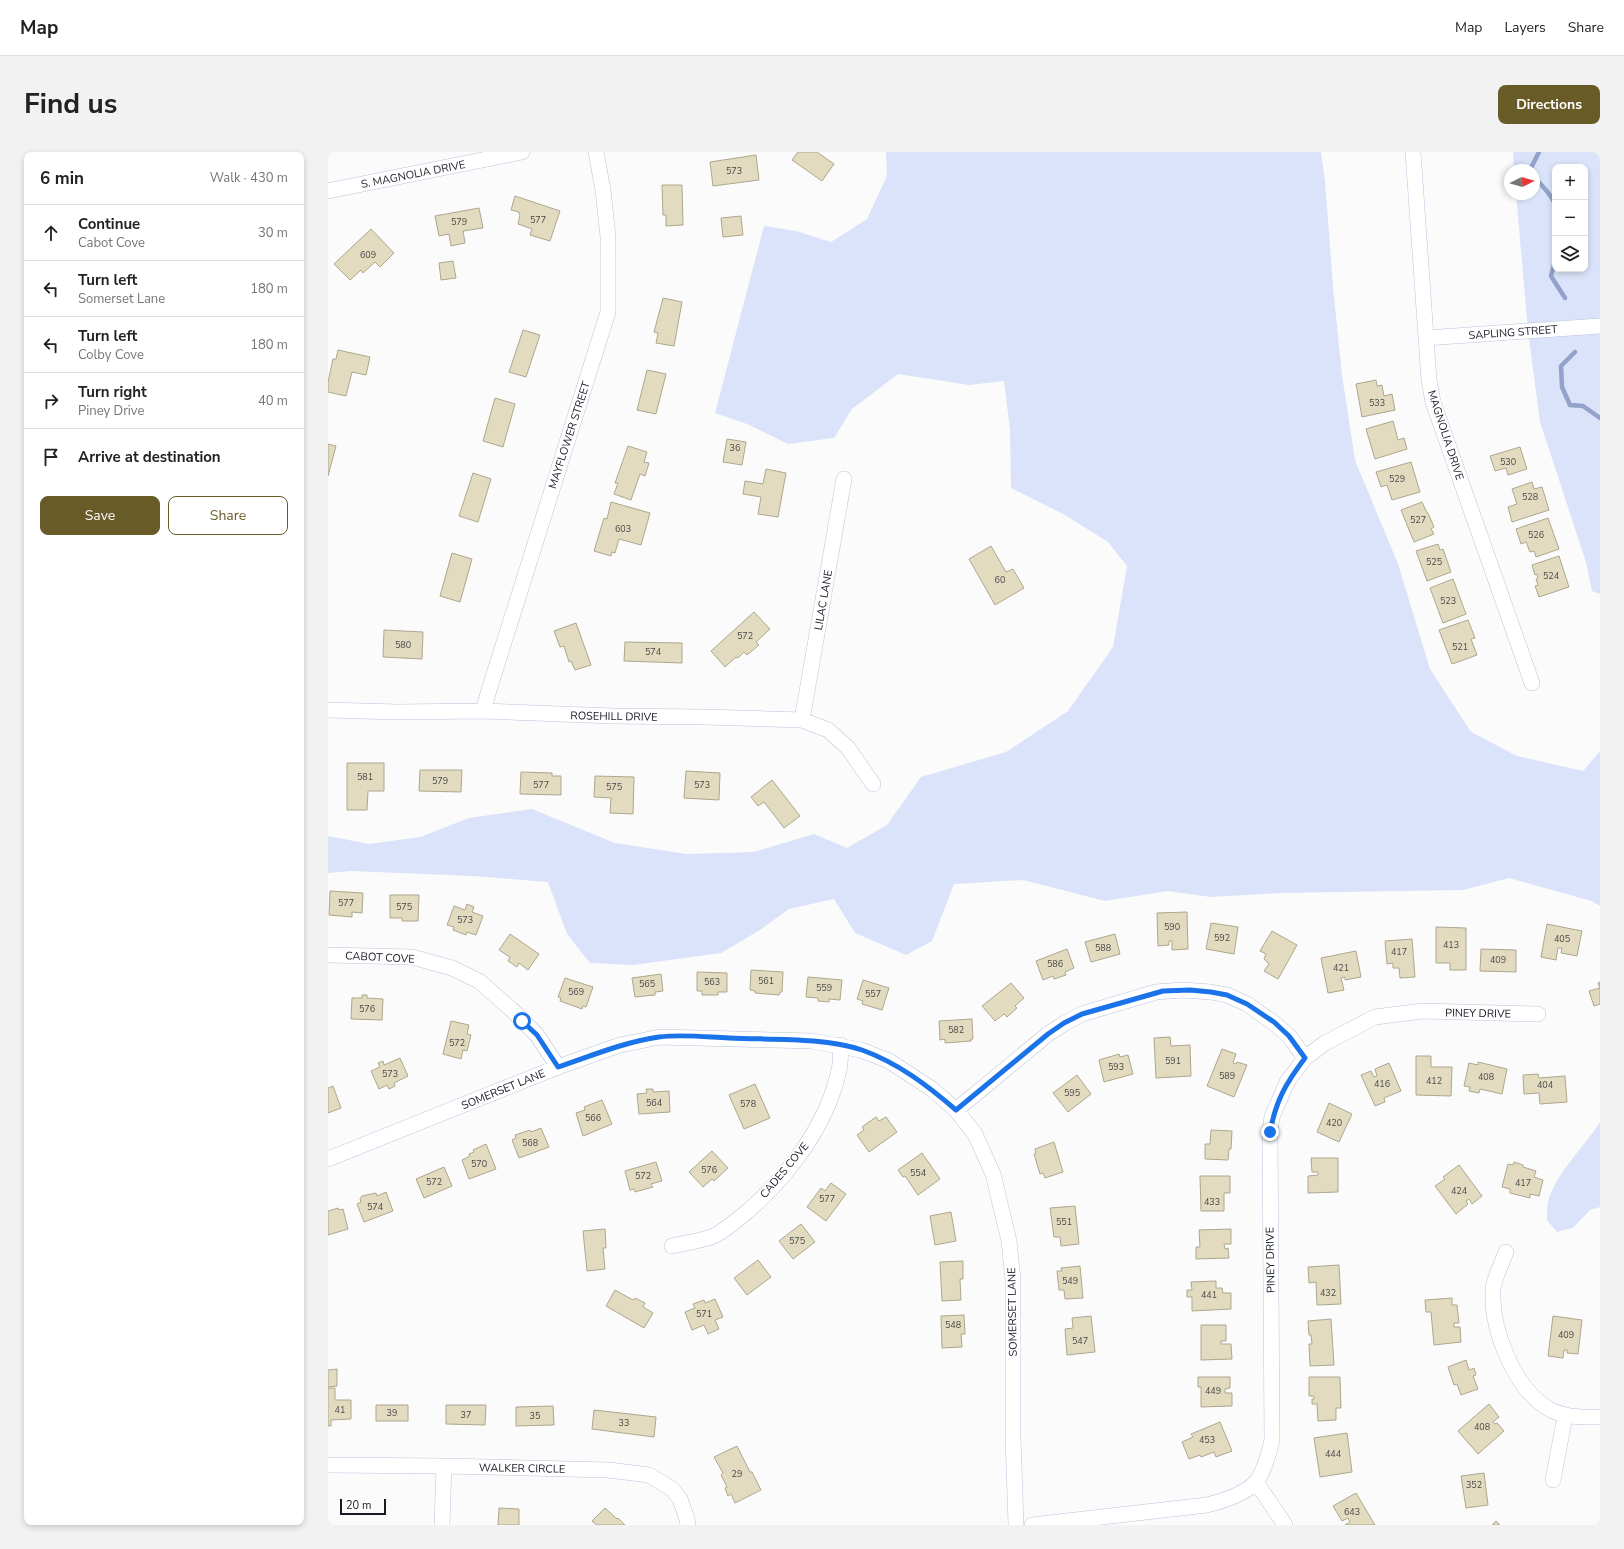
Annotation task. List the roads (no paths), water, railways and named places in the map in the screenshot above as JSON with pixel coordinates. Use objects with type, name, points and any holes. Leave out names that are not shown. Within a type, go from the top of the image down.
[{"type":"street","name":"S. MAGNOLIA DRIVE","points":[[328,191],[522,152]]},
{"type":"street","name":"MAYFLOWER STREET","points":[[483,711],[608,312],[608,236],[603,190],[596,152]]},
{"type":"street","name":"MAGNOLIA DRIVE","points":[[1413,152],[1429,380],[1433,402],[1532,684]]},
{"type":"street","name":"SAPLING STREET","points":[[1426,338],[1600,326]]},
{"type":"street","name":"LILAC LANE","points":[[802,720],[844,480]]},
{"type":"street","name":"ROSEHILL DRIVE","points":[[328,710],[397,712],[483,711],[613,716],[802,720],[828,730],[848,748],[872,784]]},
{"type":"street","name":"CABOT COVE","points":[[328,955],[412,957],[452,968],[479,980],[537,1035],[558,1067]]},
{"type":"street","points":[[956,1110],[1048,1034],[1064,1023],[1082,1014],[1163,991],[1190,990],[1211,992],[1227,995],[1247,1004],[1274,1022],[1289,1036],[1305,1058]]},
{"type":"street","name":"PINEY DRIVE","points":[[1032,1525],[1207,1504],[1241,1493],[1256,1482],[1270,1452],[1272,1440],[1270,1132],[1272,1117],[1287,1082],[1305,1058],[1325,1043],[1375,1017],[1423,1011],[1538,1014]]},
{"type":"street","name":"SOMERSET LANE","points":[[328,1159],[558,1067],[620,1045],[660,1037],[812,1041],[841,1045],[861,1050],[889,1061],[914,1076],[956,1110],[975,1134],[993,1174],[1009,1241],[1014,1298],[1013,1421],[1016,1525]]},
{"type":"street","name":"CADES COVE","points":[[672,1246],[715,1236],[758,1202],[796,1160],[814,1133],[832,1093],[839,1069],[841,1045]]},
{"type":"street","points":[[1506,1252],[1495,1279],[1493,1289],[1497,1324],[1501,1341],[1515,1371],[1526,1388],[1547,1408],[1565,1416],[1600,1417]]},
{"type":"street","points":[[1554,1480],[1565,1416]]},
{"type":"street","name":"WALKER CIRCLE","points":[[328,1465],[608,1470],[649,1475],[672,1489],[680,1499],[688,1519],[688,1525]]},
{"type":"street","points":[[442,1525],[444,1466]]},
{"type":"street","points":[[1256,1482],[1285,1525]]},
{"type":"waterway","points":[[1533,164],[1539,152]]},
{"type":"waterway","points":[[1540,183],[1553,200]]},
{"type":"waterway","points":[[1552,272],[1551,276],[1565,298]]},
{"type":"waterway","points":[[1575,352],[1561,366],[1562,387],[1570,405],[1583,406],[1600,418]]}]
